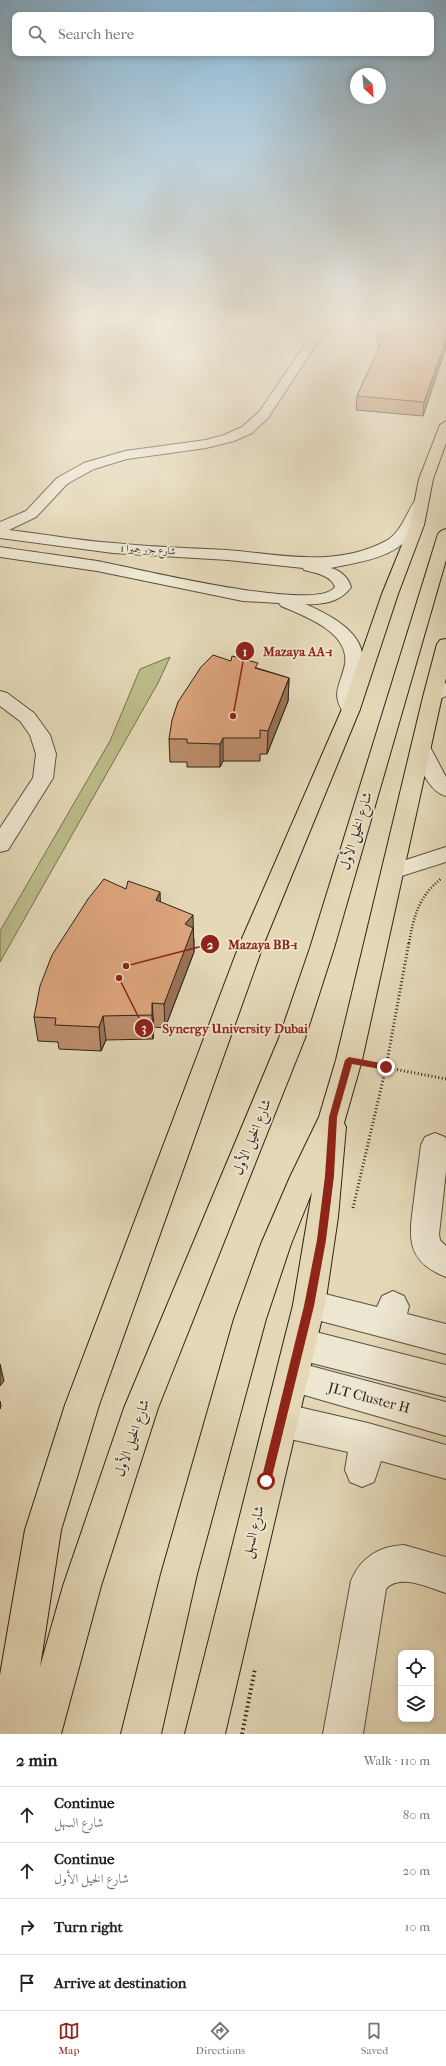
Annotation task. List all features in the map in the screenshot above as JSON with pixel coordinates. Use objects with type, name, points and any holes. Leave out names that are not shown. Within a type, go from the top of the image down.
[{"type":"main road","points":[[15,1734],[19,1678],[43,1530],[82,1405],[252,943],[351,708],[390,594],[409,547],[416,525],[426,479],[446,425]]},
{"type":"main road","name":"شارع الخيل الأول","points":[[41,1734],[82,1586],[141,1408],[292,1038],[322,948],[446,534]]},
{"type":"main road","points":[[141,1734],[178,1574],[250,1319],[276,1244],[304,1177],[333,1117],[349,1060],[392,872],[439,693],[446,644]]},
{"type":"main road","name":"شارع السهل","points":[[205,1734],[309,1306],[323,1226],[329,1176],[333,1117]]},
{"type":"street","points":[[0,528],[31,514],[62,481],[89,466],[125,455],[206,444],[229,438],[247,430],[264,415],[271,404]]},
{"type":"street","points":[[296,563],[331,563],[363,557],[391,545],[402,536],[421,502]]},
{"type":"street","points":[[31,514],[30,524],[32,528],[48,540]]},
{"type":"street","name":"شارع جزر جميرا 1","points":[[0,533],[113,548],[228,555],[296,563]]},
{"type":"street","name":"شارع جزر جميرا 1","points":[[0,552],[98,566],[221,592],[267,598]]},
{"type":"street","points":[[0,566],[28,556]]},
{"type":"street","points":[[267,598],[318,600],[339,593],[343,588],[342,581],[336,576],[296,563]]},
{"type":"street","points":[[267,598],[288,603],[307,611],[325,621],[347,639],[354,656],[345,692],[347,704],[351,708]]},
{"type":"street","points":[[0,698],[26,717],[40,735],[46,754],[43,778],[0,845]]},
{"type":"street","points":[[424,753],[446,774]]},
{"type":"street","points":[[424,753],[434,775],[446,790]]},
{"type":"street","points":[[392,872],[446,854]]},
{"type":"street","points":[[435,1145],[424,1234],[425,1244],[431,1253],[446,1263]]},
{"type":"street","points":[[309,1306],[391,1315],[446,1339]]},
{"type":"street","points":[[300,1344],[446,1381]]},
{"type":"street","name":"JLT Cluster H","points":[[292,1377],[446,1419]]},
{"type":"street","points":[[281,1420],[365,1455],[446,1462]]},
{"type":"street","points":[[343,1734],[369,1581],[376,1571],[387,1565],[398,1563],[446,1575]]},
{"type":"path","points":[[349,1060],[446,1079]]},
{"type":"green space","points":[[170,657],[158,683],[0,962],[0,931],[110,741],[140,669]]},
{"type":"building","points":[[213,655],[231,661],[232,656],[258,663],[255,668],[289,678],[268,731],[260,730],[260,738],[223,738],[220,744],[187,743],[187,739],[169,739],[172,720],[178,702],[201,667]]},
{"type":"building","points":[[104,879],[126,889],[128,881],[160,892],[156,900],[193,915],[185,924],[193,928],[164,1004],[152,1003],[152,1015],[103,1016],[99,1027],[55,1025],[56,1018],[34,1017],[40,986],[52,955],[88,899]]},
{"type":"place","name":"Mazaya AA-1","points":[[233,716]]},
{"type":"place","name":"Mazaya BB-1","points":[[126,966]]},
{"type":"place","name":"Synergy University Dubai","points":[[119,978]]},
{"type":"route","points":[[266,1481],[309,1306],[322,1240],[329,1176],[333,1117],[349,1060],[386,1067]]}]
